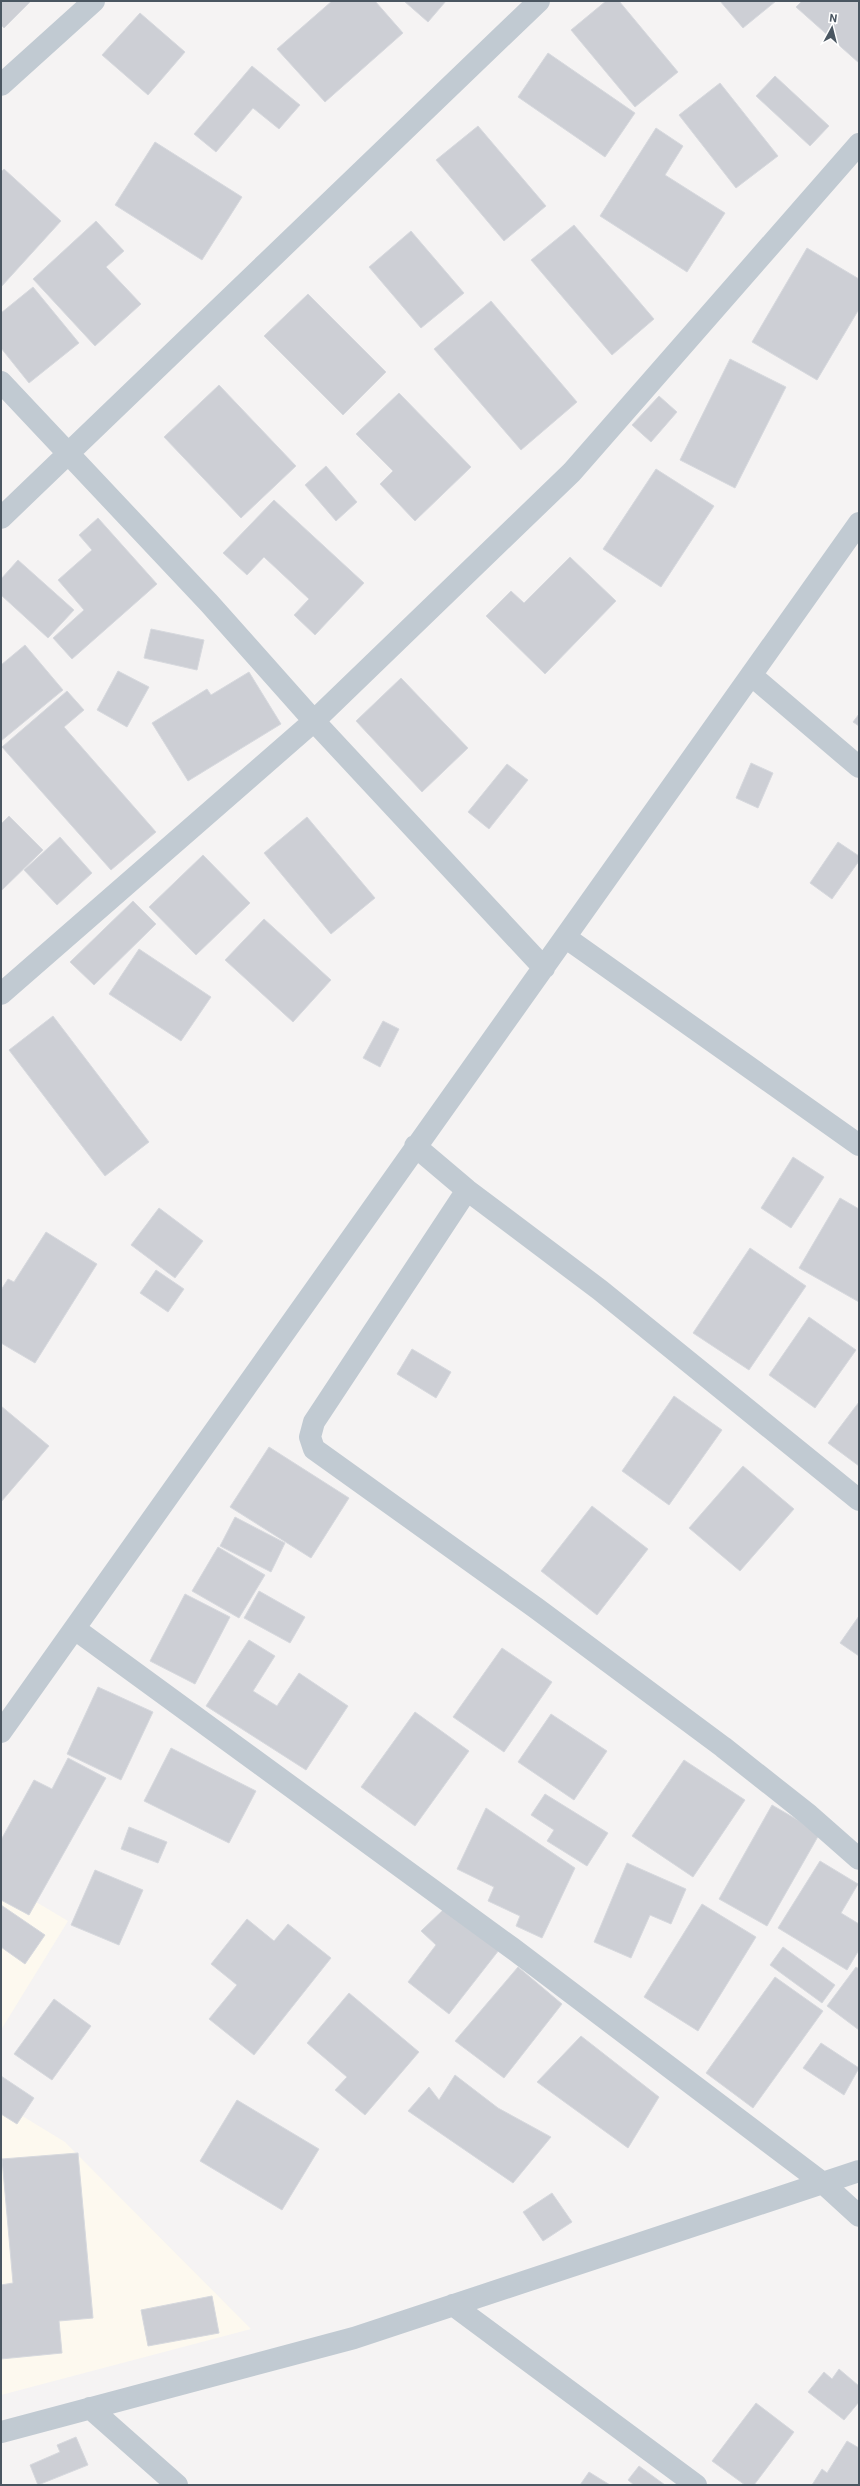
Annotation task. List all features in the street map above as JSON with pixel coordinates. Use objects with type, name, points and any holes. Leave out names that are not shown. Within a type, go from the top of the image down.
[{"type":"street","points":[[1,85],[94,1]]},
{"type":"street","points":[[1,518],[539,1]]},
{"type":"street","points":[[1,994],[314,721],[572,472],[859,144]]},
{"type":"street","points":[[1,382],[209,603],[314,721],[544,968]]},
{"type":"street","points":[[1,1732],[8,1707],[75,1628],[859,523]]},
{"type":"street","points":[[751,676],[859,767]]},
{"type":"street","points":[[565,937],[859,1145]]},
{"type":"street","points":[[416,1146],[467,1190],[600,1290],[859,1500]]},
{"type":"street","points":[[467,1190],[314,1422],[310,1437],[314,1449],[536,1608],[723,1747],[809,1815],[859,1859]]},
{"type":"street","points":[[75,1628],[512,1948],[824,2184],[859,2216]]},
{"type":"street","points":[[1,2432],[354,2338],[824,2184],[859,2171]]},
{"type":"street","points":[[453,2305],[696,2485]]},
{"type":"street","points":[[90,2408],[177,2485]]},
{"type":"shaded area","points":[[1,1881],[68,1921],[1,2030]]},
{"type":"shaded area","points":[[1,2103],[65,2142],[251,2329],[1,2395]]},
{"type":"building","points":[[1,1],[31,1],[4,28],[1,25]]},
{"type":"building","points":[[332,1],[375,1],[403,33],[325,102],[277,49]]},
{"type":"building","points":[[404,1],[446,1],[428,22]]},
{"type":"building","points":[[606,1],[619,1],[678,72],[635,107],[571,30]]},
{"type":"building","points":[[720,1],[776,1],[743,28]]},
{"type":"building","points":[[802,1],[859,1],[859,63],[796,7]]},
{"type":"building","points":[[140,13],[185,52],[148,95],[102,55]]},
{"type":"building","points":[[548,53],[635,113],[605,157],[518,97]]},
{"type":"building","points":[[252,66],[300,105],[279,129],[253,108],[216,152],[194,134]]},
{"type":"building","points":[[775,76],[829,126],[810,146],[756,96]]},
{"type":"building","points":[[720,83],[778,156],[736,188],[679,115]]},
{"type":"building","points":[[478,126],[546,206],[504,241],[436,160]]},
{"type":"building","points":[[656,128],[683,146],[665,175],[725,213],[687,272],[600,216]]},
{"type":"building","points":[[155,142],[242,197],[202,260],[115,205]]},
{"type":"building","points":[[4,169],[61,221],[1,287],[1,172]]},
{"type":"building","points":[[96,221],[124,251],[106,267],[141,304],[95,346],[33,279]]},
{"type":"building","points":[[574,225],[654,319],[612,355],[531,260]]},
{"type":"building","points":[[411,231],[464,293],[421,328],[369,267]]},
{"type":"building","points":[[807,248],[859,279],[859,309],[817,380],[752,342]]},
{"type":"building","points":[[33,287],[79,343],[29,383],[1,348],[1,313]]},
{"type":"building","points":[[308,294],[386,372],[343,415],[264,336]]},
{"type":"building","points":[[491,301],[577,402],[521,450],[434,349]]},
{"type":"building","points":[[730,359],[786,387],[735,488],[680,460]]},
{"type":"building","points":[[219,385],[296,466],[241,518],[164,437]]},
{"type":"building","points":[[399,393],[471,467],[415,521],[380,484],[393,471],[356,434]]},
{"type":"building","points":[[659,396],[677,412],[651,442],[632,425]]},
{"type":"building","points":[[326,466],[357,502],[336,521],[305,485]]},
{"type":"building","points":[[656,469],[714,506],[661,587],[603,549]]},
{"type":"building","points":[[274,500],[364,583],[315,635],[294,615],[309,599],[264,557],[247,575],[223,553]]},
{"type":"building","points":[[98,518],[157,584],[72,659],[53,638],[84,610],[58,580],[92,550],[79,535]]},
{"type":"building","points":[[570,557],[616,601],[545,674],[486,616],[511,591],[524,603]]},
{"type":"building","points":[[18,560],[74,610],[48,638],[1,595],[1,579]]},
{"type":"building","points":[[151,629],[204,640],[197,670],[144,658]]},
{"type":"building","points":[[25,645],[63,690],[1,741],[1,665]]},
{"type":"building","points":[[118,671],[149,687],[127,727],[97,710]]},
{"type":"building","points":[[249,672],[281,724],[188,781],[152,723],[207,689],[211,695]]},
{"type":"building","points":[[401,678],[468,748],[422,792],[356,721]]},
{"type":"building","points":[[67,691],[84,710],[64,727],[156,832],[111,870],[2,747]]},
{"type":"building","points":[[859,714],[859,726],[853,722]]},
{"type":"building","points":[[751,763],[773,773],[758,808],[736,798]]},
{"type":"building","points":[[507,764],[528,780],[489,829],[468,812]]},
{"type":"building","points":[[9,816],[43,850],[1,891],[1,824]]},
{"type":"building","points":[[307,817],[375,898],[331,934],[264,853]]},
{"type":"building","points":[[60,837],[92,873],[57,905],[24,870]]},
{"type":"building","points":[[838,842],[859,856],[859,861],[832,899],[810,883]]},
{"type":"building","points":[[203,855],[250,903],[196,955],[149,907]]},
{"type":"building","points":[[133,901],[156,924],[94,985],[70,962]]},
{"type":"building","points":[[264,919],[331,980],[293,1022],[225,960]]},
{"type":"building","points":[[139,949],[211,997],[181,1041],[109,994]]},
{"type":"building","points":[[53,1016],[149,1142],[105,1176],[9,1050]]},
{"type":"building","points":[[383,1021],[399,1029],[380,1067],[363,1058]]},
{"type":"building","points":[[793,1157],[824,1177],[791,1228],[761,1208]]},
{"type":"building","points":[[840,1198],[859,1209],[859,1302],[799,1268]]},
{"type":"building","points":[[159,1208],[203,1241],[175,1278],[131,1245]]},
{"type":"building","points":[[46,1232],[97,1264],[35,1363],[1,1343],[1,1290],[8,1279],[14,1282]]},
{"type":"building","points":[[750,1248],[806,1286],[749,1370],[693,1333]]},
{"type":"building","points":[[156,1270],[184,1289],[168,1312],[140,1293]]},
{"type":"building","points":[[809,1317],[856,1350],[815,1408],[769,1375]]},
{"type":"building","points":[[412,1349],[451,1372],[436,1398],[397,1374]]},
{"type":"building","points":[[674,1396],[722,1430],[669,1505],[622,1471]]},
{"type":"building","points":[[859,1402],[859,1466],[828,1443]]},
{"type":"building","points":[[1,1406],[49,1446],[1,1502]]},
{"type":"building","points":[[269,1447],[349,1498],[311,1558],[230,1507]]},
{"type":"building","points":[[743,1466],[794,1509],[740,1571],[689,1528]]},
{"type":"building","points":[[592,1506],[648,1549],[597,1615],[541,1571]]},
{"type":"building","points":[[235,1517],[285,1543],[271,1572],[220,1546]]},
{"type":"building","points":[[218,1547],[265,1575],[239,1618],[192,1591]]},
{"type":"building","points":[[259,1591],[305,1617],[290,1643],[244,1618]]},
{"type":"building","points":[[185,1594],[230,1617],[195,1684],[150,1661]]},
{"type":"building","points":[[859,1616],[859,1656],[840,1643]]},
{"type":"building","points":[[249,1640],[275,1656],[253,1691],[277,1706],[299,1673],[348,1706],[306,1770],[206,1706]]},
{"type":"building","points":[[502,1648],[552,1682],[504,1752],[453,1717]]},
{"type":"building","points":[[98,1687],[153,1712],[121,1780],[67,1754]]},
{"type":"building","points":[[415,1712],[469,1751],[415,1826],[361,1787]]},
{"type":"building","points":[[551,1714],[607,1751],[574,1800],[518,1762]]},
{"type":"building","points":[[171,1748],[256,1791],[229,1843],[144,1801]]},
{"type":"building","points":[[68,1758],[106,1778],[29,1915],[1,1900],[1,1840],[34,1780],[52,1789]]},
{"type":"building","points":[[684,1760],[745,1800],[693,1877],[632,1836]]},
{"type":"building","points":[[545,1794],[608,1833],[587,1866],[547,1841],[554,1830],[531,1815]]},
{"type":"building","points":[[772,1805],[820,1833],[767,1926],[719,1899]]},
{"type":"building","points":[[486,1808],[575,1868],[542,1938],[516,1926],[520,1916],[488,1901],[494,1887],[457,1869]]},
{"type":"building","points":[[129,1827],[167,1842],[158,1863],[121,1849]]},
{"type":"building","points":[[820,1861],[858,1884],[841,1913],[859,1924],[859,1950],[847,1970],[778,1928]]},
{"type":"building","points":[[627,1863],[686,1889],[671,1924],[650,1915],[631,1958],[594,1942]]},
{"type":"building","points":[[95,1870],[143,1890],[119,1945],[71,1925]]},
{"type":"building","points":[[702,1904],[756,1937],[698,2031],[644,1997]]},
{"type":"building","points":[[1,1905],[45,1935],[25,1964],[1,1947]]},
{"type":"building","points":[[443,1910],[499,1950],[449,2014],[408,1982],[436,1945],[421,1931]]},
{"type":"building","points":[[247,1919],[274,1941],[288,1924],[331,1958],[254,2055],[209,2019],[237,1985],[211,1964]]},
{"type":"building","points":[[783,1947],[835,1985],[822,2003],[770,1965]]},
{"type":"building","points":[[518,1967],[562,2004],[504,2078],[455,2041]]},
{"type":"building","points":[[856,1967],[859,1969],[859,2030],[827,2006]]},
{"type":"building","points":[[775,1977],[823,2011],[753,2108],[706,2073]]},
{"type":"building","points":[[349,1993],[419,2052],[365,2115],[335,2090],[347,2077],[307,2043]]},
{"type":"building","points":[[54,1999],[91,2026],[52,2080],[14,2054]]},
{"type":"building","points":[[581,2036],[659,2097],[628,2148],[537,2082]]},
{"type":"building","points":[[821,2043],[859,2068],[844,2095],[803,2068]]},
{"type":"building","points":[[455,2075],[498,2108],[551,2137],[513,2183],[408,2111],[429,2087],[439,2100]]},
{"type":"building","points":[[1,2076],[34,2098],[17,2124],[1,2114]]},
{"type":"building","points":[[237,2100],[319,2149],[282,2210],[200,2161]]},
{"type":"building","points":[[78,2153],[93,2318],[59,2321],[62,2353],[1,2359],[1,2285],[13,2283],[2,2159]]},
{"type":"building","points":[[552,2193],[572,2222],[543,2241],[523,2212]]},
{"type":"building","points":[[212,2296],[219,2333],[148,2346],[141,2310]]},
{"type":"building","points":[[839,2369],[859,2386],[859,2402],[844,2420],[808,2392],[824,2372],[832,2379]]},
{"type":"building","points":[[756,2403],[794,2432],[754,2485],[745,2485],[712,2461]]},
{"type":"building","points":[[76,2437],[88,2465],[38,2485],[30,2465],[60,2452],[57,2445]]},
{"type":"building","points":[[847,2441],[859,2448],[859,2485],[812,2485],[822,2469],[827,2473]]},
{"type":"building","points":[[639,2466],[665,2485],[634,2485],[628,2480]]},
{"type":"building","points":[[589,2472],[610,2485],[580,2485]]}]
